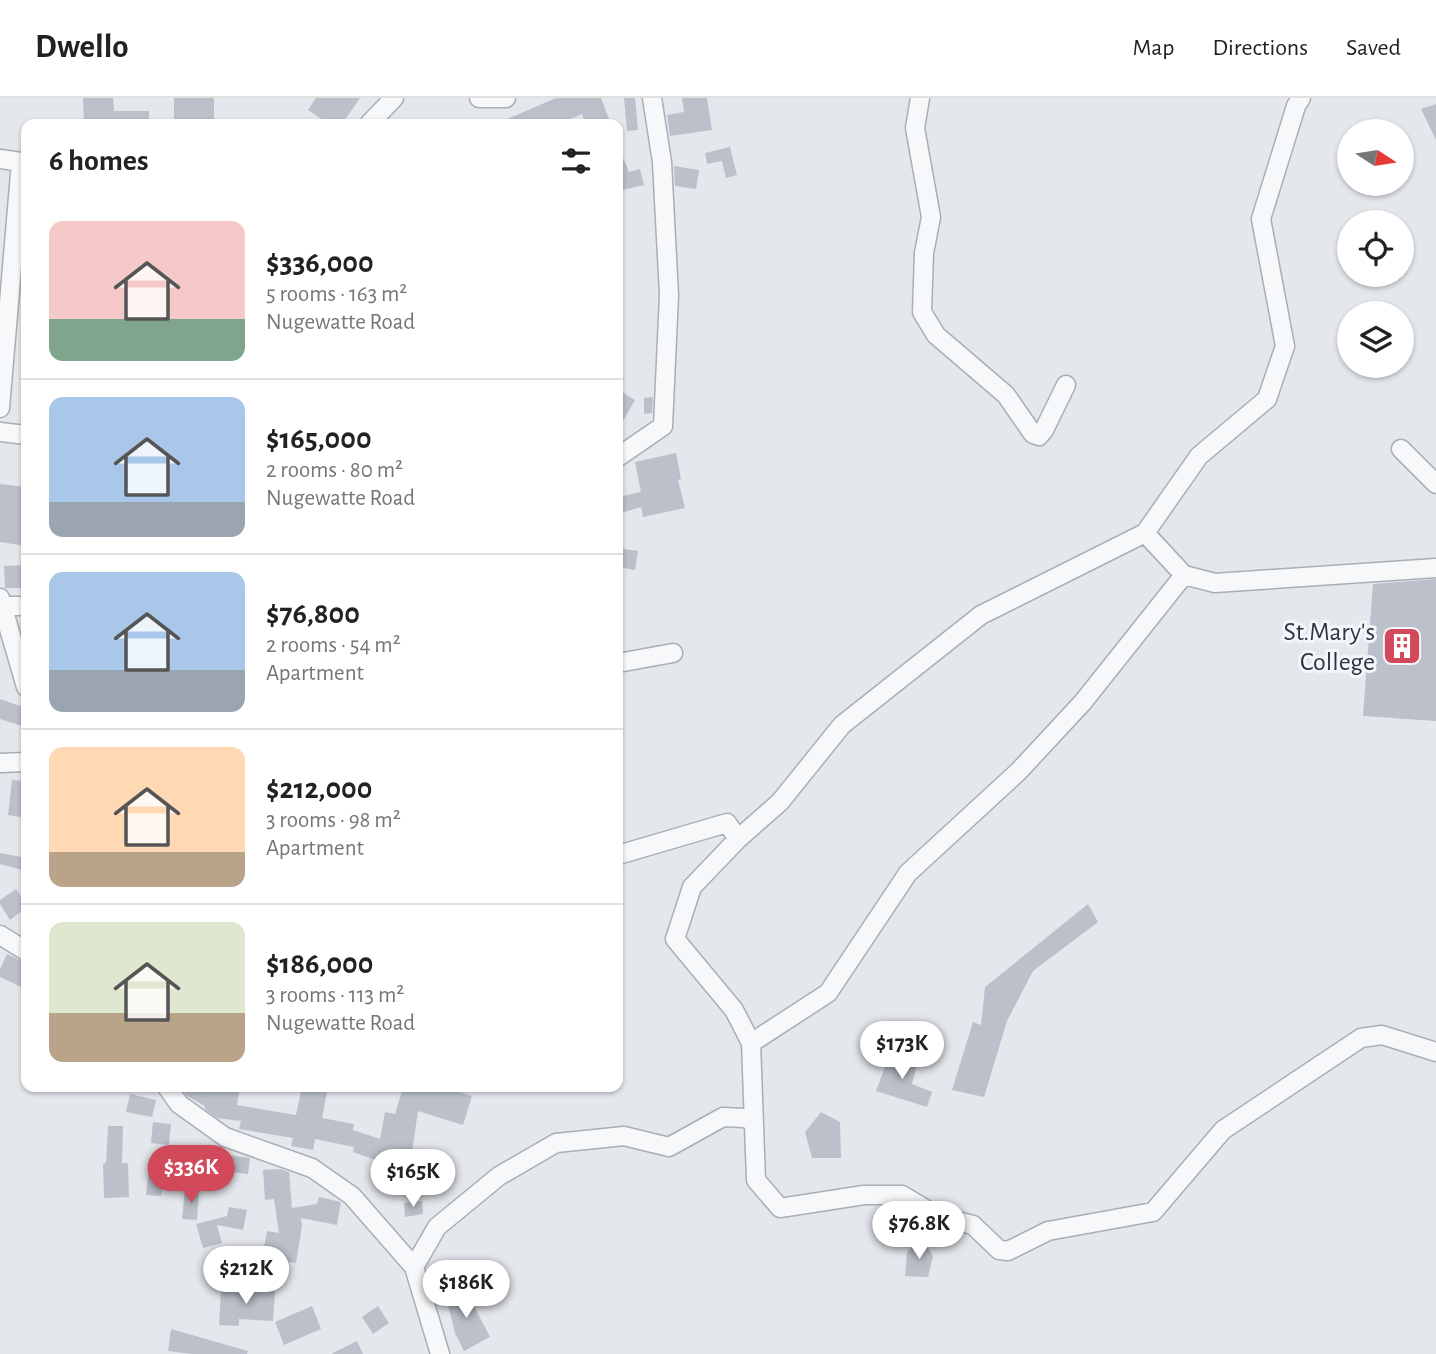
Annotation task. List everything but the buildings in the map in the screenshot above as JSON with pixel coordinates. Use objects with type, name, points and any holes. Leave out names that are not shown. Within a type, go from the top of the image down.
[{"type":"street","points":[[374,119],[394,98]]},
{"type":"street","points":[[479,98],[506,98]]},
{"type":"street","points":[[623,454],[663,426],[670,295],[662,162],[652,98]]},
{"type":"street","points":[[920,98],[915,128],[932,217],[925,253],[922,312],[936,335],[1006,395],[1033,434],[1039,436],[1045,430],[1066,385]]},
{"type":"street","points":[[1301,98],[1296,106],[1261,219],[1285,346],[1267,399],[1199,456],[1145,533],[981,615],[842,725],[780,802],[738,839],[692,887],[675,939],[734,1010],[751,1044],[748,1119],[756,1180],[780,1208],[864,1195],[902,1195],[937,1216],[973,1225],[999,1250],[1008,1251],[1048,1231],[1153,1212],[1223,1130],[1362,1038],[1382,1035],[1436,1052]]},
{"type":"street","points":[[0,159],[21,162]]},
{"type":"street","points":[[0,408],[21,194]]},
{"type":"street","points":[[0,432],[21,434]]},
{"type":"street","points":[[1401,450],[1436,484]]},
{"type":"street","points":[[1145,533],[1184,575],[1215,583],[1436,568]]},
{"type":"street","points":[[751,1044],[828,993],[908,873],[1018,772],[1083,702],[1184,575]]},
{"type":"street","points":[[21,605],[1,602],[21,670]]},
{"type":"street","points":[[623,662],[673,653]]},
{"type":"street","points":[[0,763],[21,762]]},
{"type":"street","points":[[623,854],[727,823],[738,839]]},
{"type":"street","points":[[0,935],[21,948]]},
{"type":"street","points":[[171,1092],[179,1104],[225,1137],[312,1168],[352,1196],[414,1267],[440,1354]]},
{"type":"street","points":[[414,1267],[437,1227],[499,1176],[556,1143],[624,1136],[669,1147],[723,1117],[748,1119]]},
{"type":"place","name":"St.Mary's College","points":[[1402,646]]}]
